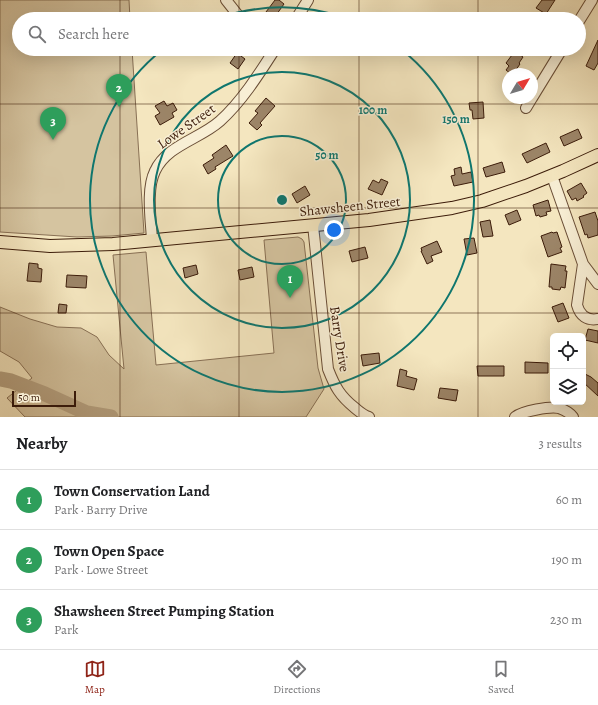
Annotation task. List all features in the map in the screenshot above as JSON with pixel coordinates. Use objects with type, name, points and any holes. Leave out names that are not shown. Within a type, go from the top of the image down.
[{"type":"main road","name":"Shawsheen Street","points":[[0,242],[50,246],[82,246],[383,218],[468,206],[552,176],[598,155]]},
{"type":"street","points":[[226,0],[235,12]]},
{"type":"street","points":[[300,12],[308,0]]},
{"type":"street","points":[[585,12],[592,0]]},
{"type":"street","name":"Lowe Street","points":[[152,240],[151,183],[158,166],[171,153],[207,131],[221,120],[242,97],[271,56]]},
{"type":"street","points":[[538,88],[558,56]]},
{"type":"street","points":[[526,108],[528,104]]},
{"type":"street","points":[[552,176],[583,264],[598,284]]},
{"type":"street","name":"Barry Drive","points":[[313,225],[328,369],[334,385],[343,399],[364,415],[369,417]]},
{"type":"street","points":[[583,264],[578,300],[579,311],[586,318],[592,320],[598,319]]},
{"type":"street","points":[[515,417],[526,412],[558,408],[568,412],[572,417]]},
{"type":"shaded area","points":[[0,0],[129,0],[130,12],[12,12],[12,56],[132,56],[144,233],[77,237],[0,232]]},
{"type":"shaded area","points":[[298,237],[304,242],[318,368],[324,389],[306,417],[25,417],[7,398],[32,378],[19,362],[0,351],[0,307],[30,319],[57,327],[81,328],[97,337],[109,355],[124,369],[113,255],[146,252],[156,365],[274,353],[264,240]]},
{"type":"building","points":[[275,0],[279,0],[284,4],[278,12],[266,12]]},
{"type":"building","points":[[542,0],[555,0],[547,12],[543,12],[536,8]]},
{"type":"building","points":[[598,40],[598,63],[594,70],[586,66]]},
{"type":"building","points":[[235,56],[241,56],[245,59],[238,69],[230,63]]},
{"type":"building","points":[[511,56],[523,57],[517,68],[508,68],[509,66],[506,63]]},
{"type":"building","points":[[266,98],[275,106],[260,123],[262,125],[257,130],[249,123],[258,113],[255,111]]},
{"type":"building","points":[[164,101],[167,106],[173,103],[177,110],[172,113],[174,117],[160,125],[155,116],[160,113],[155,106]]},
{"type":"building","points":[[483,102],[484,118],[473,119],[472,110],[470,110],[469,103]]},
{"type":"building","points":[[578,129],[582,138],[564,146],[560,137]]},
{"type":"building","points":[[546,143],[550,152],[527,163],[522,154]]},
{"type":"building","points":[[226,145],[233,156],[215,167],[216,169],[208,174],[203,165],[214,158],[212,155]]},
{"type":"building","points":[[502,162],[505,172],[486,177],[483,168]]},
{"type":"building","points":[[461,167],[462,174],[471,172],[473,182],[454,186],[451,176],[455,175],[454,169]]},
{"type":"building","points":[[381,179],[388,182],[382,195],[368,189],[373,180],[379,183]]},
{"type":"building","points":[[581,183],[587,193],[583,196],[584,197],[577,201],[576,198],[572,200],[567,191]]},
{"type":"building","points":[[305,186],[310,195],[297,203],[292,194]]},
{"type":"building","points":[[548,200],[551,211],[546,212],[547,215],[540,217],[539,215],[536,216],[533,205]]},
{"type":"building","points":[[517,210],[521,220],[509,225],[505,215]]},
{"type":"building","points":[[595,212],[598,221],[598,235],[588,238],[587,234],[585,235],[579,217]]},
{"type":"building","points":[[490,220],[493,236],[483,237],[480,222]]},
{"type":"building","points":[[552,232],[557,232],[562,247],[560,248],[562,252],[548,257],[541,236]]},
{"type":"building","points":[[474,238],[477,253],[467,255],[464,239]]},
{"type":"building","points":[[437,241],[442,252],[431,256],[433,261],[427,264],[421,248]]},
{"type":"building","points":[[365,247],[368,258],[352,262],[349,251]]},
{"type":"building","points":[[29,263],[38,264],[38,268],[42,269],[41,282],[27,281]]},
{"type":"building","points":[[551,264],[566,266],[565,271],[567,271],[565,288],[561,287],[560,290],[549,287]]},
{"type":"building","points":[[196,265],[198,274],[185,278],[183,268]]},
{"type":"building","points":[[252,267],[254,277],[240,280],[238,270]]},
{"type":"building","points":[[67,275],[87,276],[86,288],[66,287]]},
{"type":"building","points":[[563,303],[569,318],[558,322],[552,307]]},
{"type":"building","points":[[59,304],[67,305],[66,313],[58,313]]},
{"type":"building","points":[[588,329],[598,331],[598,343],[586,340]]},
{"type":"building","points":[[379,353],[380,363],[363,366],[361,355]]},
{"type":"building","points":[[525,362],[548,363],[548,373],[525,373]]},
{"type":"building","points":[[477,366],[504,366],[504,376],[478,376]]},
{"type":"building","points":[[400,369],[407,371],[406,376],[417,379],[414,390],[397,386]]},
{"type":"building","points":[[586,374],[598,383],[598,396],[586,385]]},
{"type":"building","points":[[440,388],[458,390],[456,401],[438,398]]},
{"type":"waterway","points":[[0,379],[11,381],[45,394],[87,413],[111,417]]},
{"type":"place","name":"Town Open Space","points":[[119,107]]},
{"type":"place","name":"Shawsheen Street Pumping Station","points":[[53,140]]},
{"type":"place","name":"Town Conservation Land","points":[[290,298]]}]
